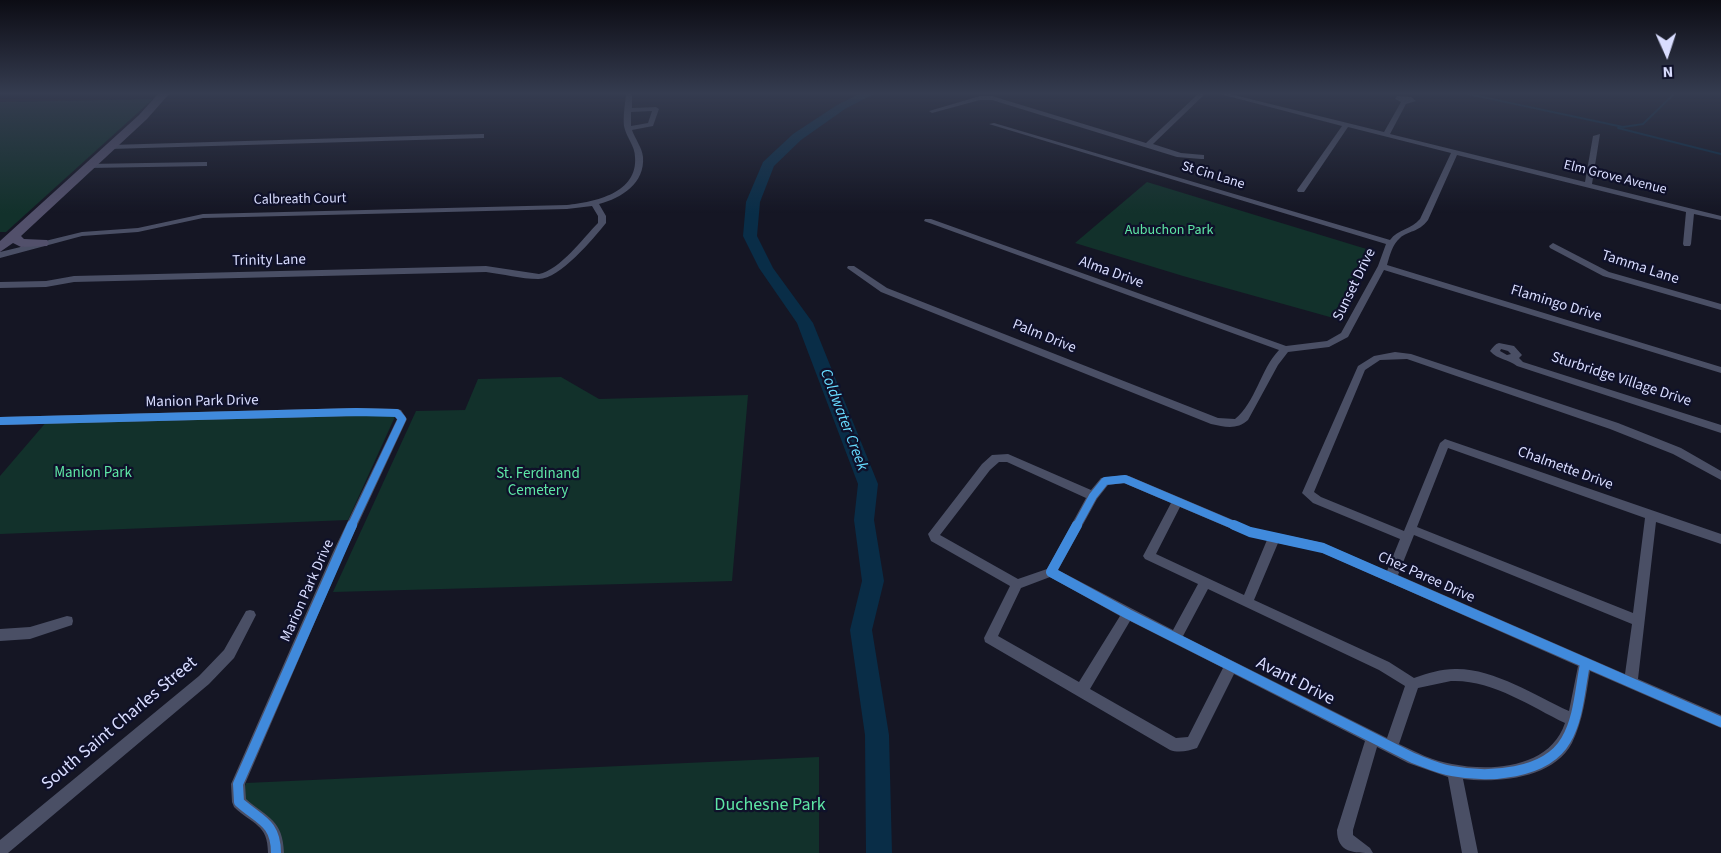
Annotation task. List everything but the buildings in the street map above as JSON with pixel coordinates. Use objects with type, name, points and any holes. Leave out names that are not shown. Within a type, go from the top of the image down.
[{"type":"main road","points":[[0,248],[124,134]]},
{"type":"main road","points":[[13,236],[21,243],[42,243]]},
{"type":"street","name":"Calbreath Court","points":[[0,255],[82,234],[138,230],[203,216],[567,207],[595,204],[622,192],[638,174],[639,152],[630,134]]},
{"type":"street","name":"St Cin Lane","points":[[1026,134],[1391,243]]},
{"type":"street","points":[[1111,134],[1180,155],[1201,157]]},
{"type":"street","points":[[1148,145],[1160,134]]},
{"type":"street","points":[[1301,190],[1340,134]]},
{"type":"street","name":"Elm Grove Avenue","points":[[1381,134],[1721,218]]},
{"type":"street","points":[[110,147],[481,136]]},
{"type":"street","points":[[1588,185],[1597,136]]},
{"type":"street","name":"Sunset Drive","points":[[1285,349],[1329,344],[1345,335],[1382,266],[1391,243],[1398,235],[1418,227],[1424,220],[1455,152]]},
{"type":"street","points":[[88,166],[204,164]]},
{"type":"street","name":"Trinity Lane","points":[[0,285],[46,284],[74,279],[486,269],[539,277],[558,269],[602,223],[602,216],[595,204]]},
{"type":"street","points":[[1687,244],[1690,210]]},
{"type":"street","name":"Alma Drive","points":[[928,222],[1285,349]]},
{"type":"street","name":"Tamma Lane","points":[[1553,246],[1606,274],[1721,307]]},
{"type":"street","name":"Flamingo Drive","points":[[1382,266],[1721,370]]},
{"type":"street","name":"Palm Drive","points":[[851,268],[884,290],[1215,421],[1231,424],[1244,418],[1275,361],[1285,349]]},
{"type":"street","points":[[1638,621],[1317,500],[1308,493],[1361,368],[1374,358],[1386,355],[1408,356],[1617,427],[1677,452],[1721,476]]},
{"type":"street","name":"Sturbridge Village Drive","points":[[1513,358],[1520,364],[1721,429]]},
{"type":"street","name":"Manion Park Drive","points":[[0,421],[356,412],[397,413],[402,419]]},
{"type":"street","name":"Marion Park Drive","points":[[276,853],[277,838],[272,826],[252,814],[239,802],[237,792],[242,775],[339,552],[402,419]]},
{"type":"street","name":"Chalmette Drive","points":[[1391,577],[1445,443],[1651,516]]},
{"type":"street","points":[[1017,584],[935,538],[934,534],[986,467],[996,458],[1008,458],[1093,496],[1051,572],[1017,584],[990,638],[1175,745],[1191,742],[1231,666]]},
{"type":"street","name":"Chez Paree Drive","points":[[1093,496],[1105,481],[1114,478],[1125,479],[1250,532],[1323,548],[1721,722]]},
{"type":"street","points":[[1178,501],[1149,556],[1384,666],[1413,684],[1445,675],[1462,674],[1483,679],[1573,720]]},
{"type":"street","points":[[1631,683],[1651,516],[1721,539]]},
{"type":"street","points":[[1247,602],[1274,537]]},
{"type":"street","name":"Avant Drive","points":[[1051,572],[1128,614],[1413,758],[1454,771],[1499,772],[1537,764],[1554,755],[1565,742],[1573,720],[1585,664]]},
{"type":"street","points":[[1175,638],[1205,583]]},
{"type":"street","points":[[1081,691],[1128,614]]},
{"type":"street","name":"South Saint Charles Street","points":[[0,850],[204,680],[229,654],[250,615]]},
{"type":"street","points":[[0,634],[30,633],[67,621]]},
{"type":"street","points":[[1391,747],[1413,684]]},
{"type":"street","points":[[1365,853],[1345,839],[1345,830],[1373,738]]},
{"type":"street","points":[[1454,771],[1470,853]]},
{"type":"green space","points":[[0,134],[115,134],[6,232],[0,232]]},
{"type":"green space","name":"Aubuchon Park","points":[[1147,182],[1373,251],[1337,319],[1075,243]]},
{"type":"green space","name":"St. Ferdinand Cemetery","points":[[561,377],[599,399],[748,395],[732,581],[333,592],[416,411],[465,410],[478,379]]},
{"type":"green space","name":"Manion Park","points":[[398,410],[348,520],[0,534],[0,476],[48,420]]},
{"type":"green space","name":"Duchesne Park","points":[[819,757],[819,853],[276,853],[277,838],[239,802],[246,783]]},
{"type":"waterway","name":"Coldwater Creek","points":[[802,134],[768,165],[753,202],[750,236],[766,268],[805,323],[868,484],[864,520],[873,581],[861,630],[877,735],[879,853]]},
{"type":"waterway","points":[[1641,134],[1721,154]]},
{"type":"cycle path","points":[[0,421],[356,412],[397,413],[402,419],[339,552],[238,784],[239,802],[271,827],[276,842],[276,853]]},
{"type":"cycle path","points":[[1585,664],[1573,722],[1566,740],[1557,751],[1545,760],[1515,770],[1498,773],[1452,771],[1413,758],[1128,614],[1051,572],[1093,496],[1105,481],[1125,479],[1250,532],[1323,548],[1721,722]]}]
